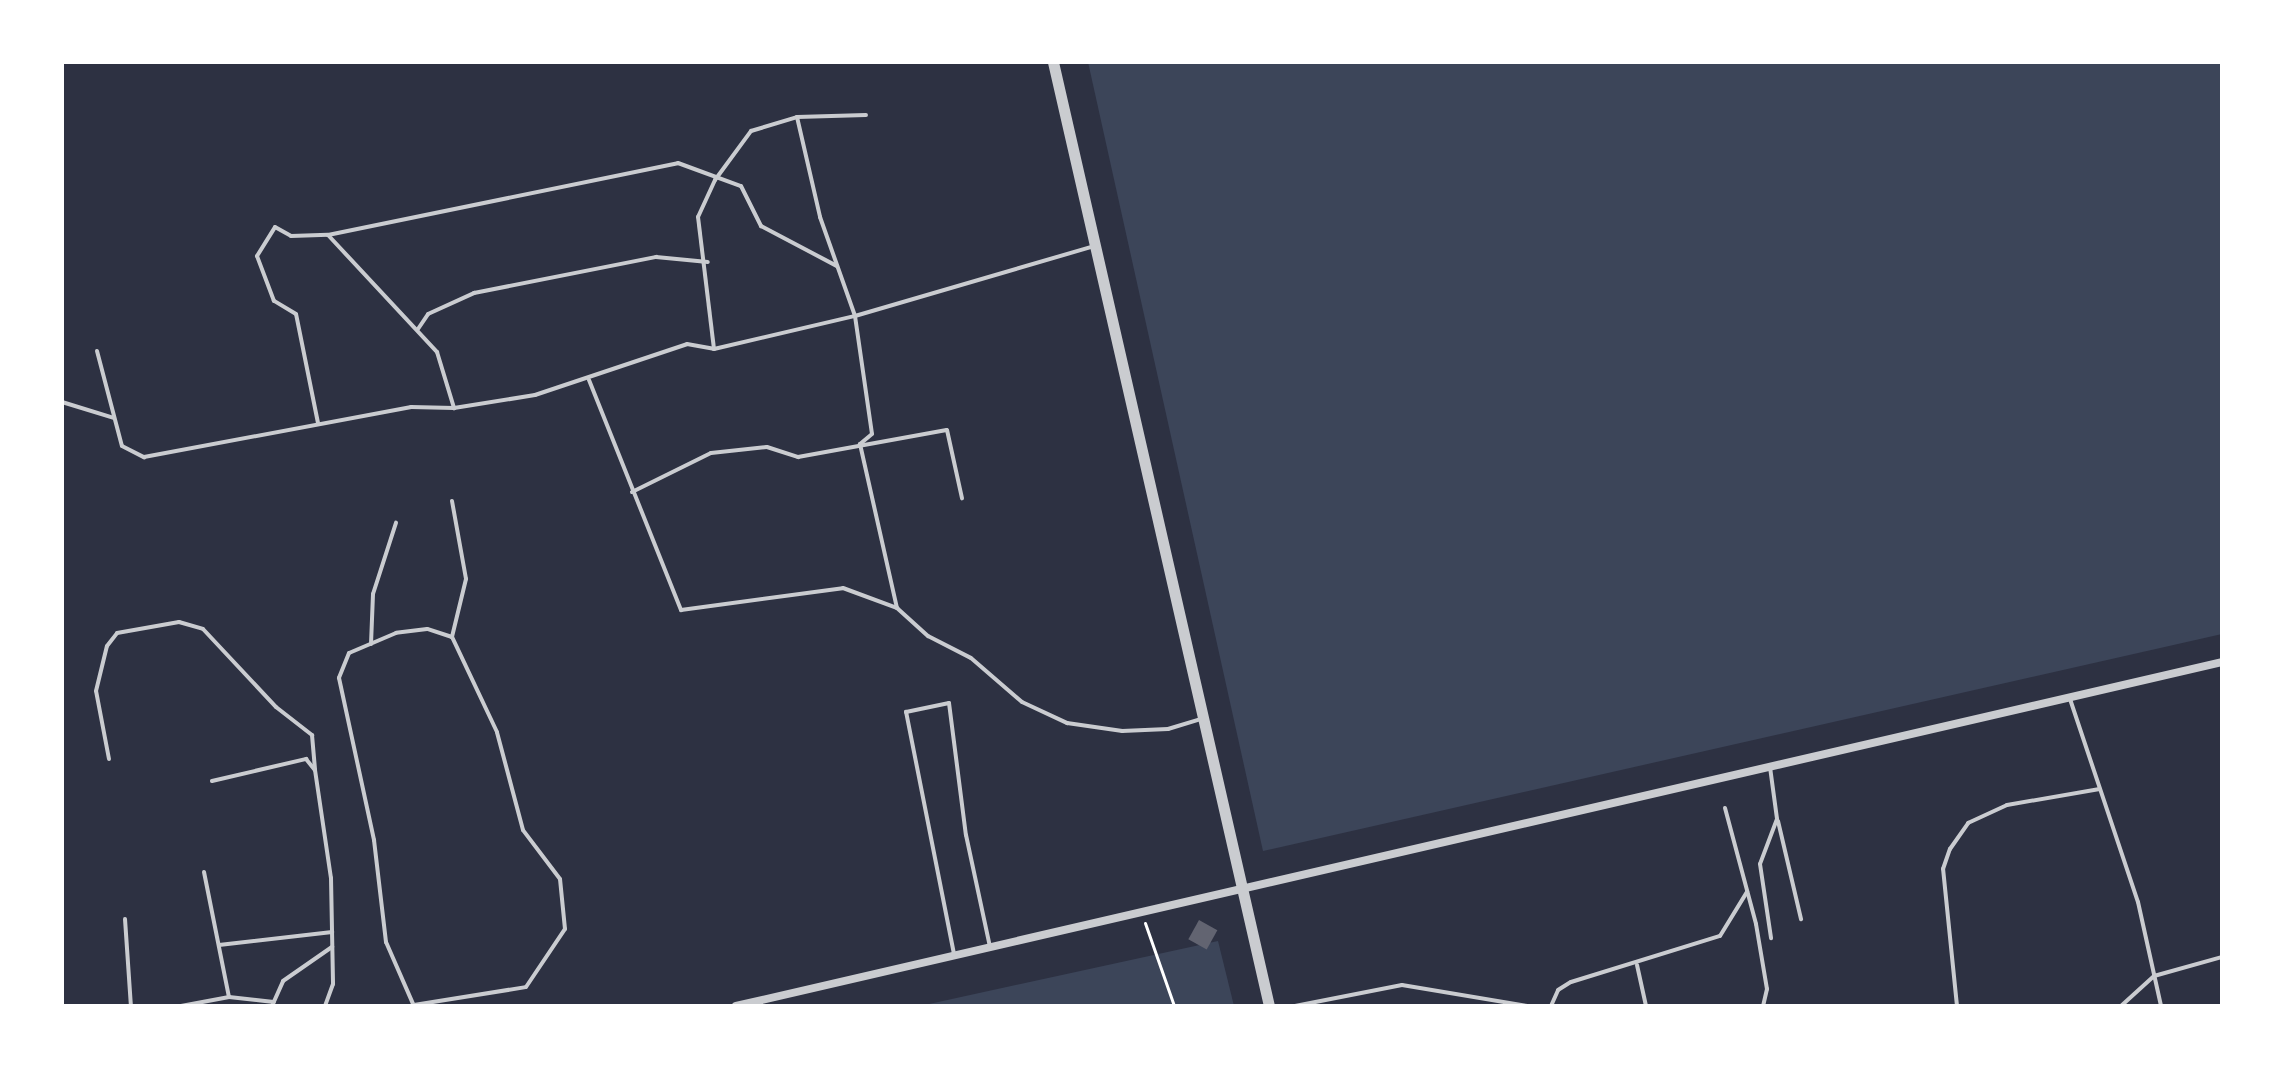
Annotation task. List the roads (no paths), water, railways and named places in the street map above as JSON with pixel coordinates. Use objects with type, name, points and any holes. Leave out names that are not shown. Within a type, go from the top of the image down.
[{"type":"street","points":[[1053,62],[1269,1006]]},
{"type":"street","points":[[736,1006],[2222,662]]},
{"type":"lane","points":[[714,349],[708,262],[698,217],[715,180],[751,131],[797,117],[866,115]]},
{"type":"lane","points":[[797,117],[820,217],[855,316],[872,434],[860,444]]},
{"type":"lane","points":[[318,423],[296,314],[274,301],[257,256],[275,227],[291,236],[328,235],[678,163],[715,180],[741,186],[761,226],[839,267]]},
{"type":"lane","points":[[328,235],[437,352],[454,408]]},
{"type":"lane","points":[[97,351],[122,446],[144,457],[411,407],[454,408],[535,395],[589,380],[687,344],[714,349],[855,316],[1097,245]]},
{"type":"lane","points":[[417,329],[428,314],[474,293],[656,257],[708,262]]},
{"type":"lane","points":[[589,380],[681,610],[843,588],[897,608],[928,636],[971,658],[1022,702],[1067,723],[1122,731],[1168,729],[1203,718]]},
{"type":"lane","points":[[62,402],[114,418]]},
{"type":"lane","points":[[632,492],[711,453],[767,447],[798,457],[947,430],[962,498]]},
{"type":"lane","points":[[860,444],[897,608]]},
{"type":"lane","points":[[452,501],[466,579],[452,637],[497,732],[523,830],[560,879],[565,929],[526,987],[414,1006],[386,942],[374,840],[340,700],[339,678],[349,653],[396,633],[427,629],[452,637]]},
{"type":"lane","points":[[371,644],[373,594],[396,523]]},
{"type":"lane","points":[[109,759],[96,691],[107,646],[117,633],[179,622],[203,629],[276,707],[312,735],[331,878],[333,984],[325,1006]]},
{"type":"lane","points":[[2070,696],[2138,902],[2161,1006]]},
{"type":"lane","points":[[954,956],[906,712],[949,703],[966,835],[990,948]]},
{"type":"lane","points":[[212,781],[306,759],[315,770]]},
{"type":"lane","points":[[1770,767],[1777,819],[1801,919]]},
{"type":"lane","points":[[1957,1006],[1943,869],[1950,849],[1968,823],[2007,805],[2100,789]]},
{"type":"lane","points":[[1725,808],[1747,892],[1767,989],[1763,1006]]},
{"type":"lane","points":[[1771,938],[1760,864],[1777,819]]},
{"type":"lane","points":[[204,872],[229,997]]},
{"type":"lane","points":[[1551,1006],[1558,990],[1571,982],[1637,965],[1720,936],[1747,892]]},
{"type":"lane","points":[[125,919],[131,1006]]},
{"type":"lane","points":[[218,946],[332,932]]},
{"type":"lane","points":[[181,1006],[229,997],[273,1004],[283,981],[332,947]]},
{"type":"lane","points":[[2121,1006],[2154,976],[2222,957]]},
{"type":"lane","points":[[1637,965],[1646,1006]]},
{"type":"lane","points":[[1295,1006],[1402,985],[1527,1006]]}]
